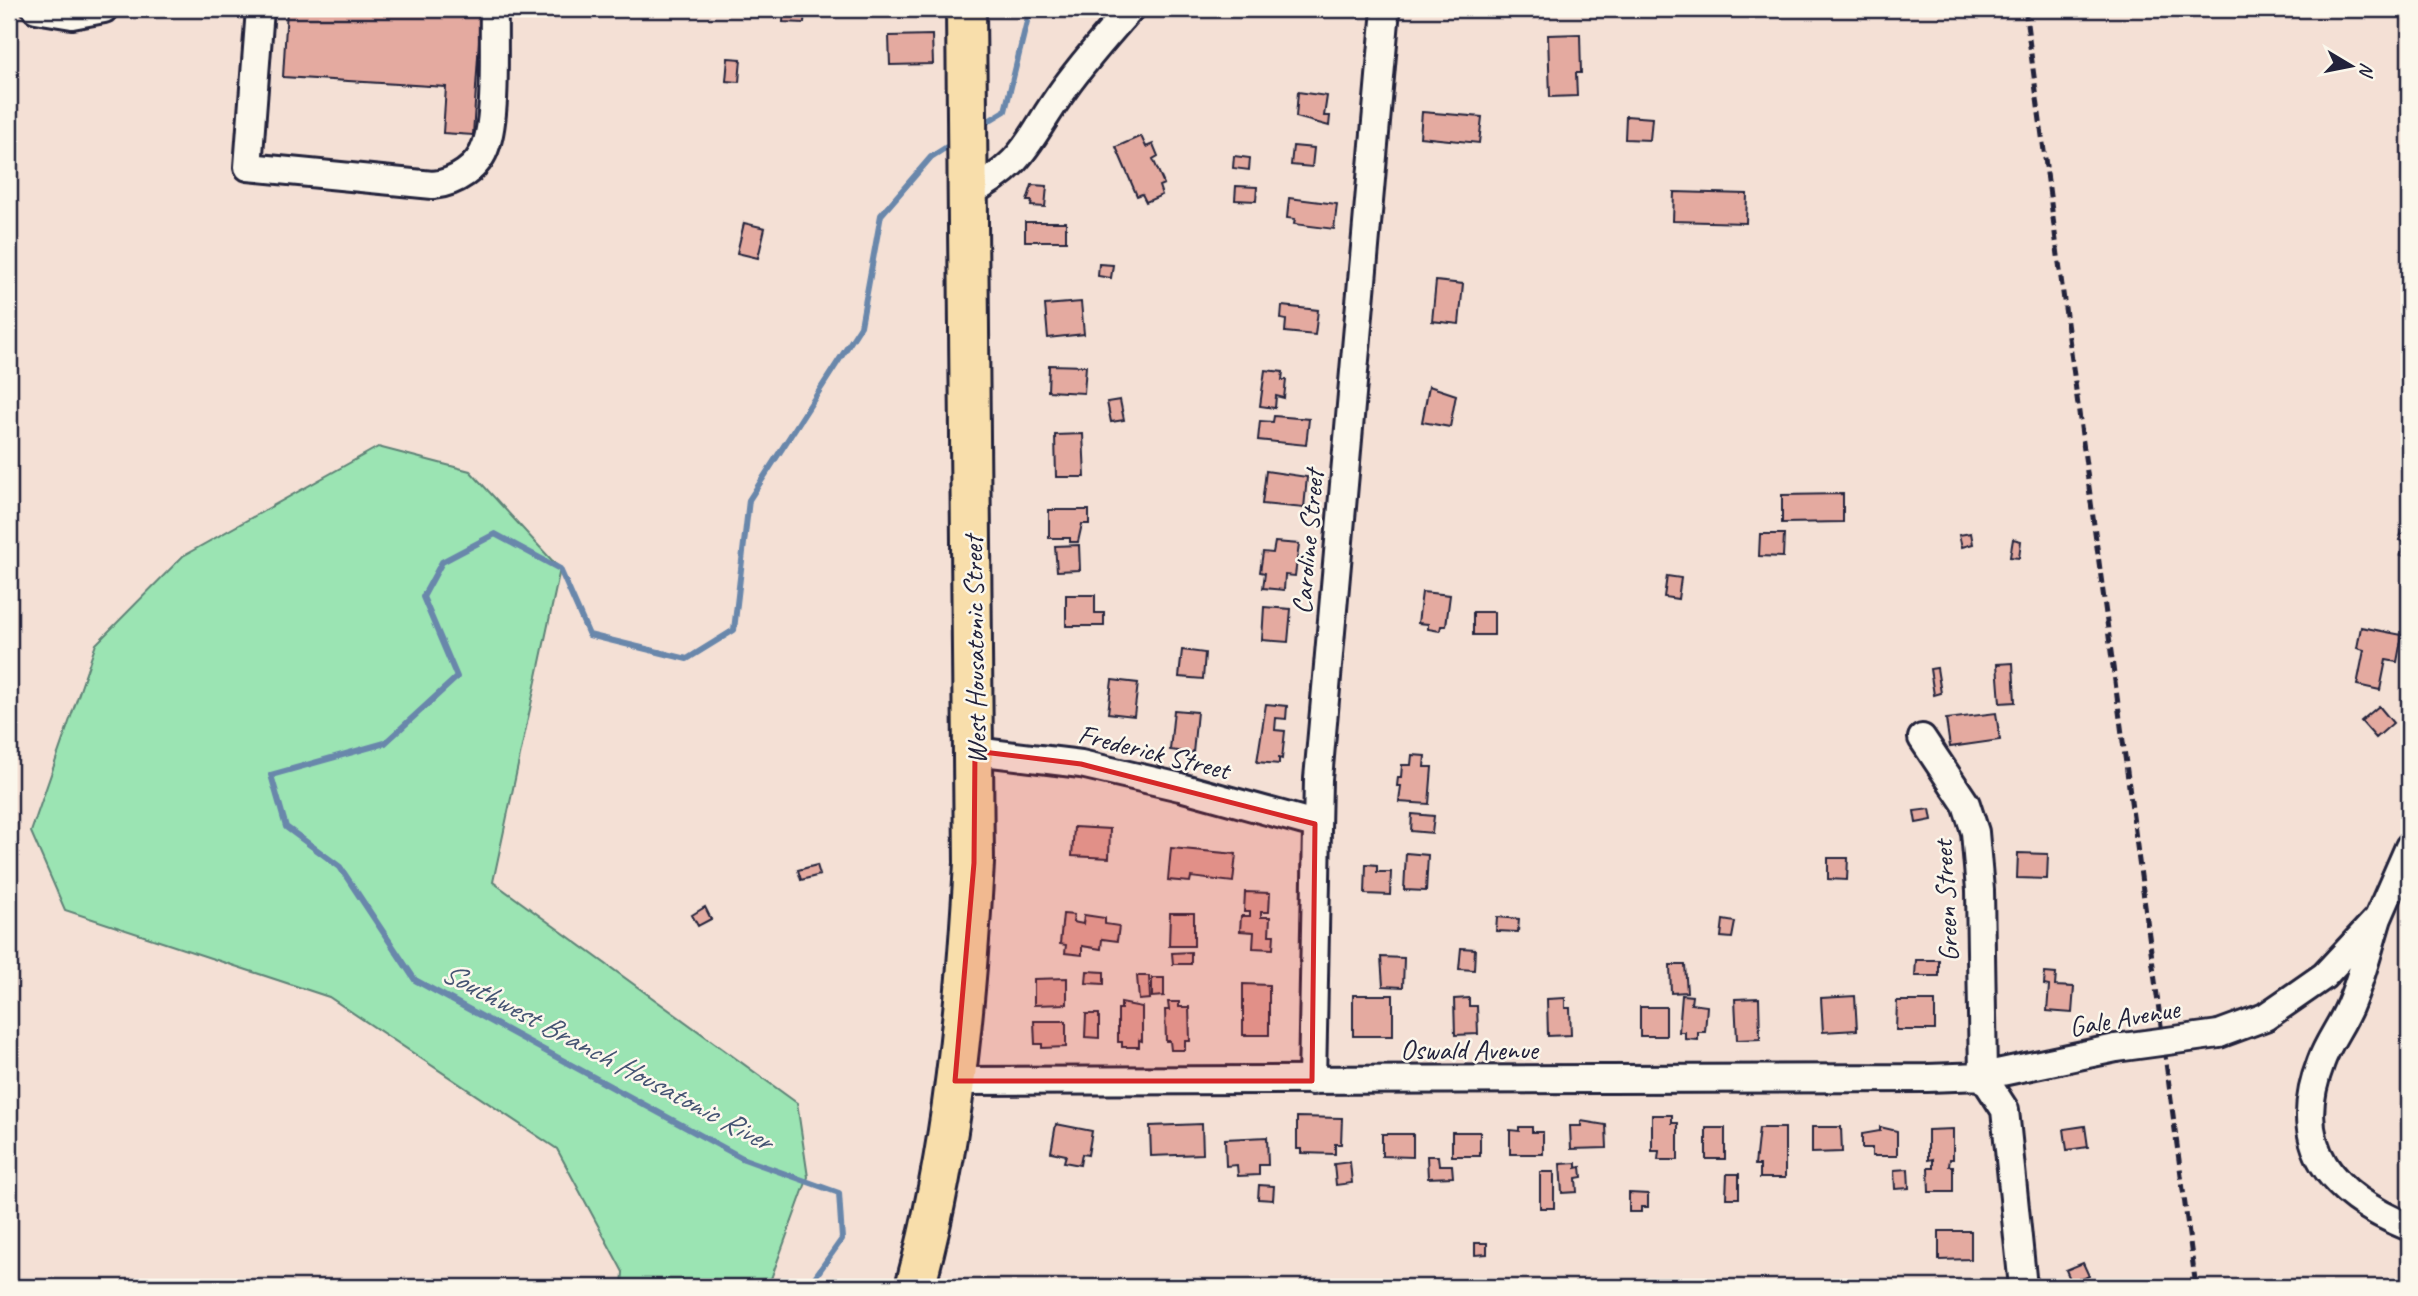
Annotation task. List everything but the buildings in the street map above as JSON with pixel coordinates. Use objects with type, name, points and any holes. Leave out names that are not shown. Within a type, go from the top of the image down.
[{"type":"highway","name":"West Housatonic Street","points":[[915,1287],[939,1181],[955,1081],[971,915],[975,751],[966,9]]},
{"type":"street","points":[[36,9],[72,15],[104,9]]},
{"type":"street","points":[[260,9],[248,167],[433,185],[451,183],[472,166],[486,146],[490,122],[494,9]]},
{"type":"street","points":[[966,181],[999,178],[1021,156],[1064,89],[1130,9]]},
{"type":"street","name":"Caroline Street","points":[[1312,1081],[1315,824],[1386,9]]},
{"type":"street","name":"Green Street","points":[[1922,738],[1966,804],[1975,832],[1980,890],[1983,1076]]},
{"type":"street","name":"Frederick Street","points":[[975,751],[1081,764],[1180,787],[1315,824]]},
{"type":"street","name":"Gale Avenue","points":[[1983,1076],[2116,1048],[2219,1034],[2265,1017],[2324,976],[2378,918],[2409,847]]},
{"type":"street","points":[[2378,918],[2350,1004],[2321,1060],[2312,1089],[2309,1130],[2318,1156],[2337,1183],[2373,1210],[2409,1227]]},
{"type":"street","points":[[1983,1076],[2005,1111],[2023,1287]]},
{"type":"street","name":"Oswald Avenue","points":[[955,1081],[1983,1076]]},
{"type":"highlighted area","points":[[975,751],[1081,764],[1315,824],[1312,1081],[955,1081],[974,863]]},
{"type":"green space","points":[[378,447],[470,471],[560,569],[493,882],[797,1103],[808,1177],[768,1287],[622,1287],[623,1272],[557,1149],[329,997],[65,910],[31,832],[96,644],[183,556]]},
{"type":"waterway","name":"Southwest Branch Housatonic River","points":[[980,126],[1005,111],[1030,9]]},
{"type":"waterway","name":"Southwest Branch Housatonic River","points":[[808,1287],[842,1239],[839,1193],[744,1159],[415,980],[340,867],[286,827],[271,775],[385,743],[457,677],[423,597],[442,562],[495,534],[560,569],[589,635],[687,659],[734,630],[749,500],[861,326],[881,215],[931,157],[953,143]]},
{"type":"railway","points":[[2025,9],[2196,1287]]}]
